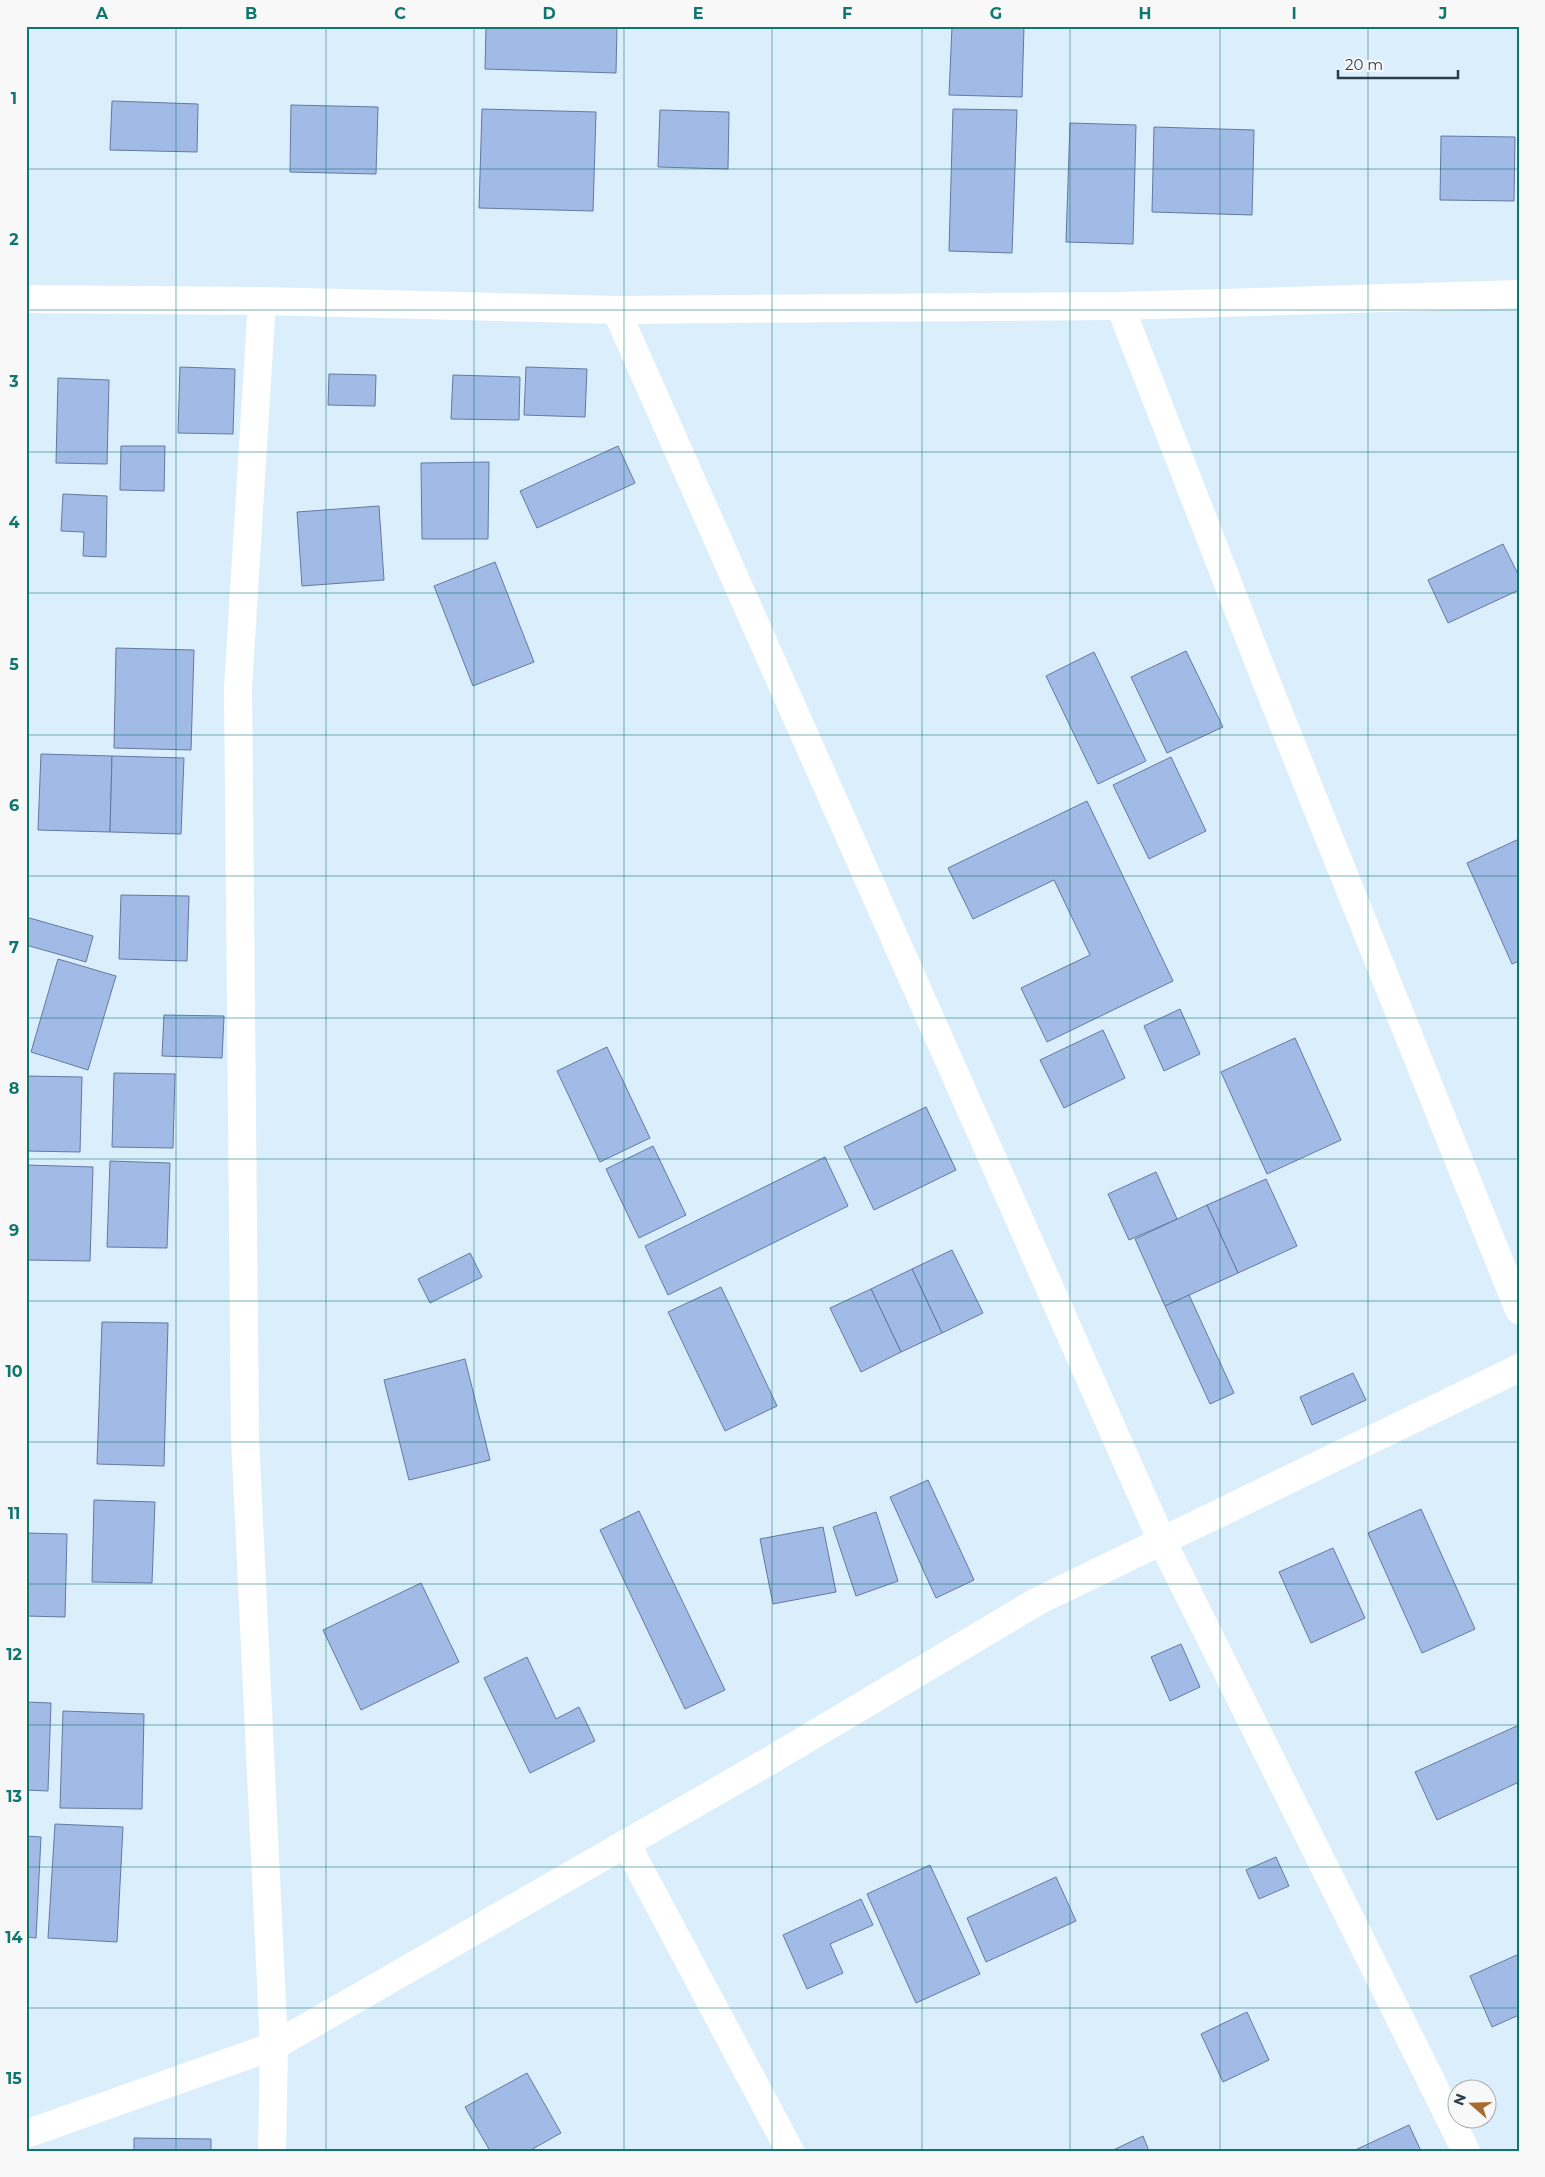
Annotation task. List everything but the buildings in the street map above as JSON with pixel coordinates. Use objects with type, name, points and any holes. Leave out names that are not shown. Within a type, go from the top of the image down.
[{"type":"street","points":[[26,300],[262,301],[616,310],[1120,306],[1519,294]]},
{"type":"street","points":[[262,301],[238,688],[245,1437],[274,2046],[272,2151]]},
{"type":"street","points":[[1120,306],[1266,682],[1519,1310]]},
{"type":"street","points":[[616,310],[1162,1541],[1466,2151]]},
{"type":"street","points":[[26,2134],[274,2046],[626,1843],[1038,1601],[1519,1368]]},
{"type":"street","points":[[626,1843],[790,2151]]}]
